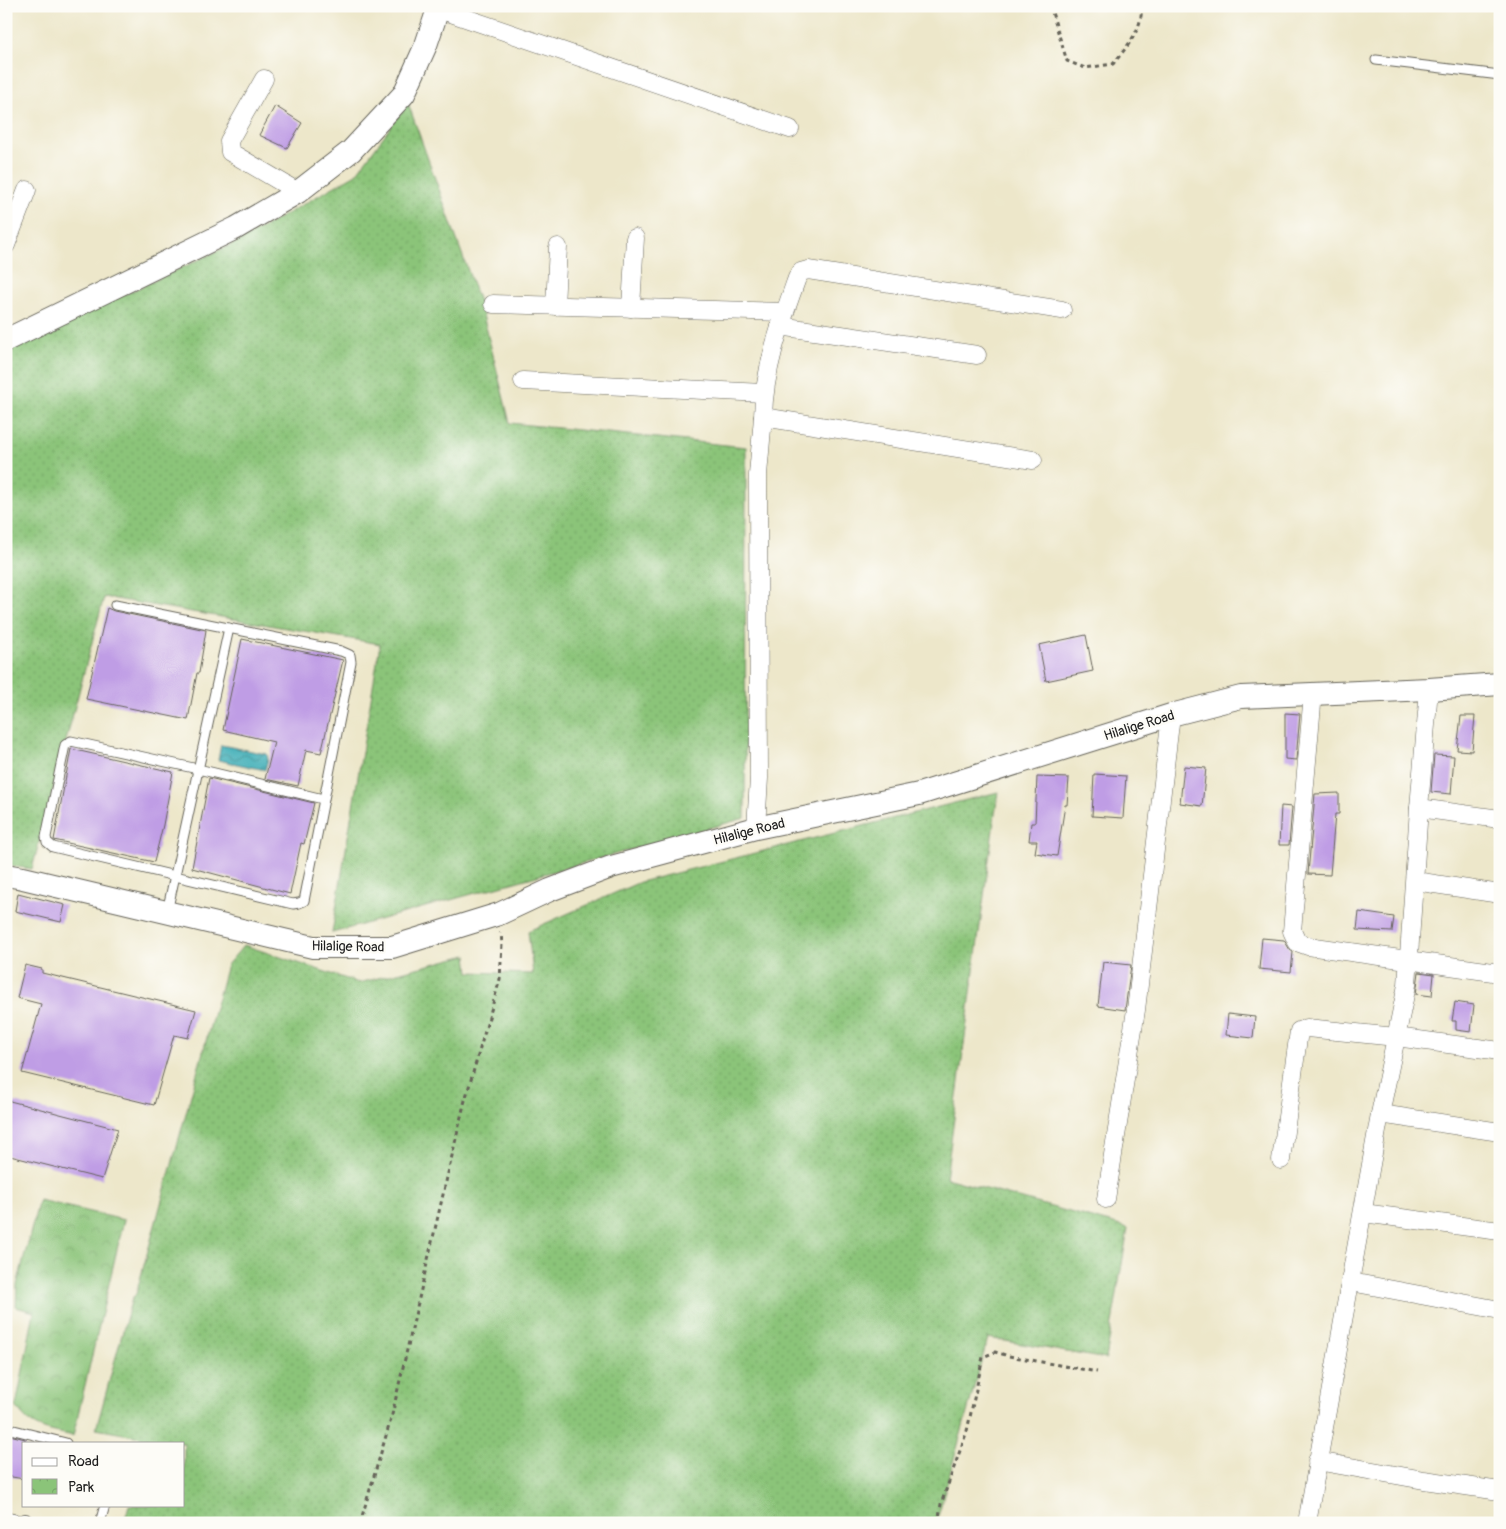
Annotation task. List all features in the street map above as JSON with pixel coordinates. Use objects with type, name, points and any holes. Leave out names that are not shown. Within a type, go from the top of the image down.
[{"type":"street","points":[[6,340],[236,228],[298,192],[351,151],[404,94],[426,45],[439,8],[790,129]]},
{"type":"street","points":[[264,79],[229,141],[230,152],[298,192]]},
{"type":"street","points":[[6,245],[27,190]]},
{"type":"street","points":[[631,308],[635,238]]},
{"type":"street","points":[[555,306],[558,248]]},
{"type":"street","points":[[756,828],[759,778],[758,475],[763,393],[775,340],[797,278],[801,272],[808,270],[1062,310]]},
{"type":"street","points":[[493,304],[631,308],[782,319],[978,355]]},
{"type":"street","points":[[523,381],[763,393]]},
{"type":"street","points":[[763,417],[1033,460]]},
{"type":"street","name":"Hilalige Road","points":[[6,875],[313,948],[392,947],[499,914],[550,890],[611,868],[756,828],[919,794],[1171,714],[1241,697],[1500,684]]},
{"type":"street","points":[[1307,1523],[1380,1114],[1408,985],[1419,808],[1429,689]]},
{"type":"street","points":[[1313,693],[1292,931],[1297,942],[1308,946],[1500,973]]},
{"type":"street","points":[[1106,1199],[1136,1010],[1171,714]]},
{"type":"street","points":[[1419,808],[1500,819]]},
{"type":"street","points":[[1415,881],[1500,894]]},
{"type":"street","points":[[1281,1160],[1299,1031],[1307,1028],[1396,1037],[1500,1051]]},
{"type":"street","points":[[1380,1114],[1500,1132]]},
{"type":"street","points":[[1363,1213],[1500,1231]]},
{"type":"street","points":[[1350,1282],[1500,1310]]},
{"type":"street","points":[[1317,1462],[1500,1491]]},
{"type":"lane","points":[[1376,60],[1500,75]]},
{"type":"lane","points":[[115,605],[341,651],[350,655],[351,662],[304,901],[293,904],[53,846],[48,842],[46,837],[65,745],[71,742],[198,769],[324,799]]},
{"type":"lane","points":[[167,912],[229,628]]},
{"type":"lane","points":[[6,1428],[62,1442]]},
{"type":"lane","points":[[100,1523],[105,1506]]},
{"type":"lane","points":[[6,1517],[27,1522]]},
{"type":"path","points":[[1050,6],[1067,61],[1085,68],[1113,64],[1130,44],[1142,14],[1141,6]]},
{"type":"path","points":[[360,1523],[391,1420],[464,1104],[500,979],[502,944],[499,914]]},
{"type":"path","points":[[938,1523],[941,1504],[966,1431],[984,1357],[995,1352],[1097,1372]]},
{"type":"green space","points":[[408,103],[481,307],[510,423],[746,447],[745,818],[332,933],[380,644],[104,597],[32,869],[6,865],[6,350],[241,240],[356,174]]},
{"type":"green space","points":[[998,792],[946,1178],[1128,1228],[1106,1359],[988,1338],[936,1523],[124,1523],[129,1506],[185,1506],[185,1442],[150,1442],[151,1439],[96,1429],[132,1298],[136,1294],[227,965],[244,945],[359,983],[467,955],[469,972],[533,974],[528,931],[640,882]]},
{"type":"green space","points":[[39,1200],[124,1220],[73,1436],[40,1428],[27,1420],[16,1406],[34,1312],[16,1307],[17,1285]]},
{"type":"water","points":[[221,745],[267,754],[268,759],[265,770],[218,760]]},
{"type":"building","points":[[275,106],[302,123],[287,148],[259,135]]},
{"type":"building","points":[[107,608],[206,630],[199,673],[197,673],[188,720],[86,699]]},
{"type":"building","points":[[1086,635],[1093,671],[1046,681],[1039,645]]},
{"type":"building","points":[[242,639],[343,660],[321,753],[306,750],[298,786],[265,779],[274,742],[223,730]]},
{"type":"building","points":[[1285,713],[1300,714],[1296,760],[1285,759]]},
{"type":"building","points":[[1461,716],[1475,716],[1472,751],[1457,750]]},
{"type":"building","points":[[71,749],[173,772],[154,862],[54,840]]},
{"type":"building","points":[[1434,755],[1454,756],[1451,794],[1431,792]]},
{"type":"building","points":[[1184,766],[1206,768],[1202,806],[1180,803]]},
{"type":"building","points":[[1094,774],[1126,776],[1123,818],[1092,816]]},
{"type":"building","points":[[1037,777],[1069,778],[1067,805],[1065,805],[1057,856],[1035,853],[1037,841],[1029,841],[1031,823],[1035,823]]},
{"type":"building","points":[[209,778],[314,803],[304,844],[301,843],[290,894],[192,868]]},
{"type":"building","points":[[1339,793],[1339,814],[1335,814],[1330,875],[1308,874],[1315,794]]},
{"type":"building","points":[[1281,806],[1292,807],[1289,845],[1279,845]]},
{"type":"building","points":[[18,893],[65,905],[61,922],[15,911]]},
{"type":"building","points":[[1359,912],[1394,917],[1392,932],[1357,930]]},
{"type":"building","points":[[1262,938],[1284,940],[1293,952],[1291,972],[1259,969]]},
{"type":"building","points":[[1103,962],[1131,965],[1125,1010],[1098,1006]]},
{"type":"building","points":[[25,965],[42,969],[42,973],[196,1010],[188,1038],[174,1035],[154,1105],[22,1073],[41,1004],[17,998]]},
{"type":"building","points":[[1419,972],[1434,974],[1432,996],[1416,994]]},
{"type":"building","points":[[1455,1002],[1474,1005],[1471,1032],[1456,1030],[1456,1021],[1452,1021]]},
{"type":"building","points":[[1228,1014],[1255,1017],[1253,1038],[1226,1035]]},
{"type":"building","points":[[6,1100],[118,1129],[102,1179],[6,1155]]},
{"type":"building","points":[[6,1434],[25,1439],[25,1442],[22,1442],[22,1479],[6,1476]]}]
